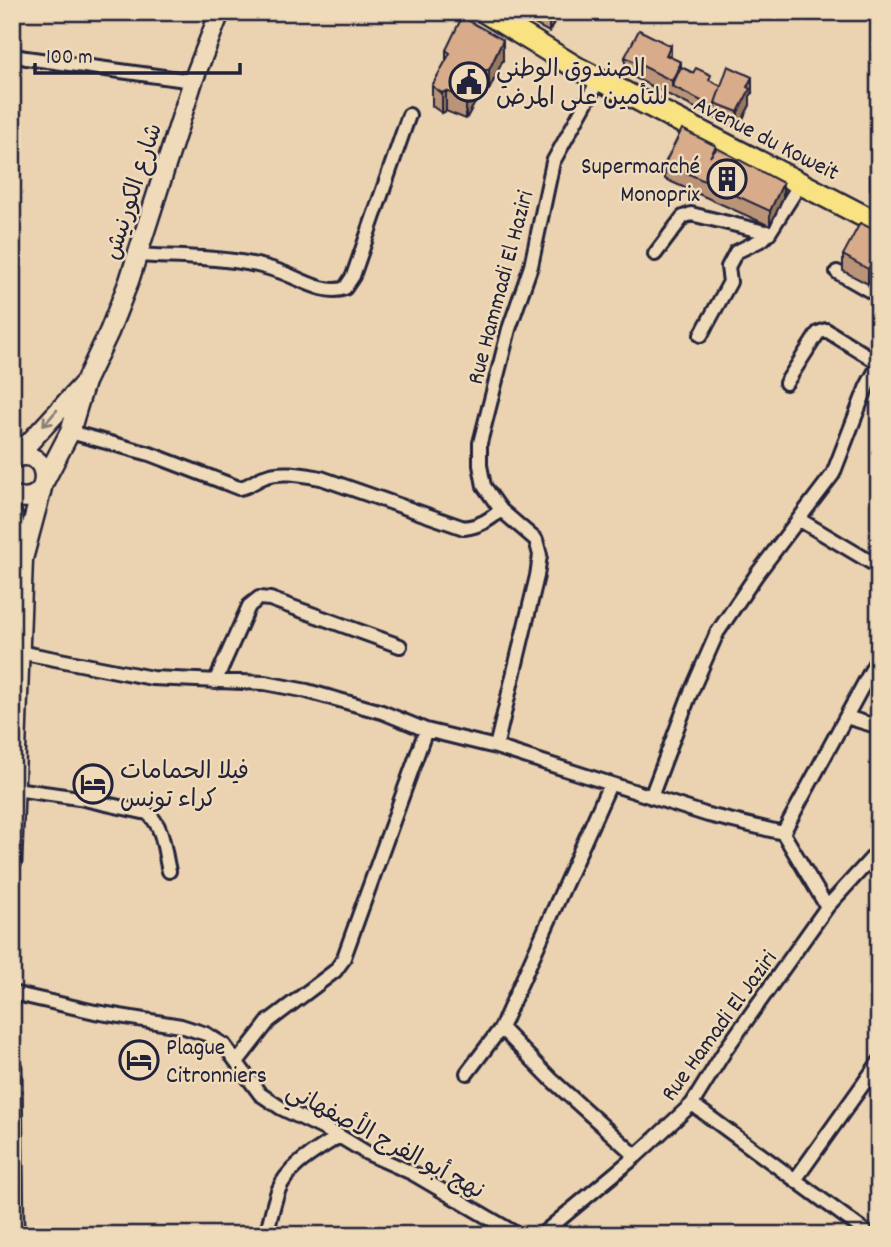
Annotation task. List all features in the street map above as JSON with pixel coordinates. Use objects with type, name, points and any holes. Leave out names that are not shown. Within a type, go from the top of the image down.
[{"type":"main road","name":"Avenue du Koweit","points":[[485,12],[598,79],[879,224]]},
{"type":"street","name":"شارع الكورنيش","points":[[85,382],[109,332],[138,255],[193,80],[220,12]]},
{"type":"street","points":[[12,55],[193,80]]},
{"type":"street","name":"Rue Hammadi El Haziri","points":[[496,747],[522,645],[540,555],[537,540],[501,510],[484,486],[480,466],[480,443],[509,329],[531,266],[553,162],[598,79]]},
{"type":"street","points":[[138,255],[225,261],[265,267],[331,290],[345,288],[354,276],[409,115]]},
{"type":"street","points":[[701,334],[730,282],[728,267],[736,252],[763,239],[769,233],[800,184]]},
{"type":"street","points":[[655,254],[683,217],[691,214],[769,233]]},
{"type":"street","points":[[837,272],[879,296]]},
{"type":"street","points":[[651,797],[688,699],[717,633],[757,574],[833,474],[873,389],[879,364],[826,330],[818,333],[786,383]]},
{"type":"street","points":[[12,861],[19,652],[17,590],[43,484],[70,432],[85,382]]},
{"type":"street","points":[[15,458],[85,382]]},
{"type":"street","points":[[70,432],[150,454],[239,488],[266,476],[297,474],[321,478],[464,528],[476,527],[501,510]]},
{"type":"street","points":[[15,458],[29,456],[39,463],[43,484]]},
{"type":"street","points":[[12,495],[29,498],[43,484]]},
{"type":"street","points":[[12,514],[23,559]]},
{"type":"street","points":[[800,520],[879,567]]},
{"type":"street","points":[[215,682],[249,606],[258,598],[270,599],[400,646]]},
{"type":"street","points":[[19,652],[152,678],[265,683],[307,691],[382,712],[426,730],[496,747],[708,815],[783,833],[827,907]]},
{"type":"street","points":[[783,833],[879,656]]},
{"type":"street","points":[[846,717],[879,727]]},
{"type":"street","points":[[237,1062],[269,1021],[335,971],[343,960],[426,730]]},
{"type":"street","points":[[467,1073],[501,1028],[610,784]]},
{"type":"street","points":[[15,789],[79,797],[147,813],[153,817],[160,830],[169,872]]},
{"type":"street","name":"Rue Hamadi El Jaziri","points":[[541,1235],[636,1156],[692,1104],[726,1049],[827,907],[879,849]]},
{"type":"street","name":"نهج أبو الفرج الأصفهاني","points":[[12,993],[95,1012],[181,1026],[206,1034],[224,1045],[260,1094],[281,1108],[367,1153],[412,1172],[518,1235]]},
{"type":"street","points":[[501,1028],[552,1080],[636,1156]]},
{"type":"street","points":[[795,1180],[879,1062]]},
{"type":"street","points":[[12,1068],[14,1235]]},
{"type":"street","points":[[692,1104],[870,1235]]},
{"type":"street","points":[[266,1235],[285,1178],[303,1159],[339,1136]]},
{"type":"building","points":[[530,12],[554,12],[549,22]]},
{"type":"building","points":[[462,17],[503,40],[489,70],[482,70],[466,99],[446,91],[442,93],[432,86],[450,53],[446,50]]},
{"type":"building","points":[[639,30],[671,46],[666,55],[681,62],[672,81],[625,57]]},
{"type":"building","points":[[728,66],[752,77],[747,87],[750,89],[738,112],[715,103]]},
{"type":"building","points":[[681,67],[693,73],[696,68],[711,75],[709,80],[721,86],[715,108],[672,86]]},
{"type":"building","points":[[682,129],[716,146],[710,157],[717,148],[783,183],[770,211],[665,163]]},
{"type":"building","points":[[879,140],[879,164],[870,159]]},
{"type":"building","points":[[860,223],[879,232],[879,252],[868,269],[843,255]]},
{"type":"place","name":"الصندوق الوطني للتأمين على المرض","points":[[469,82]]},
{"type":"place","name":"Supermarché Monoprix","points":[[727,179]]},
{"type":"place","name":"فيلا الحمامات كراء تونس","points":[[93,784]]},
{"type":"place","name":"Plague Citronniers","points":[[139,1060]]}]
